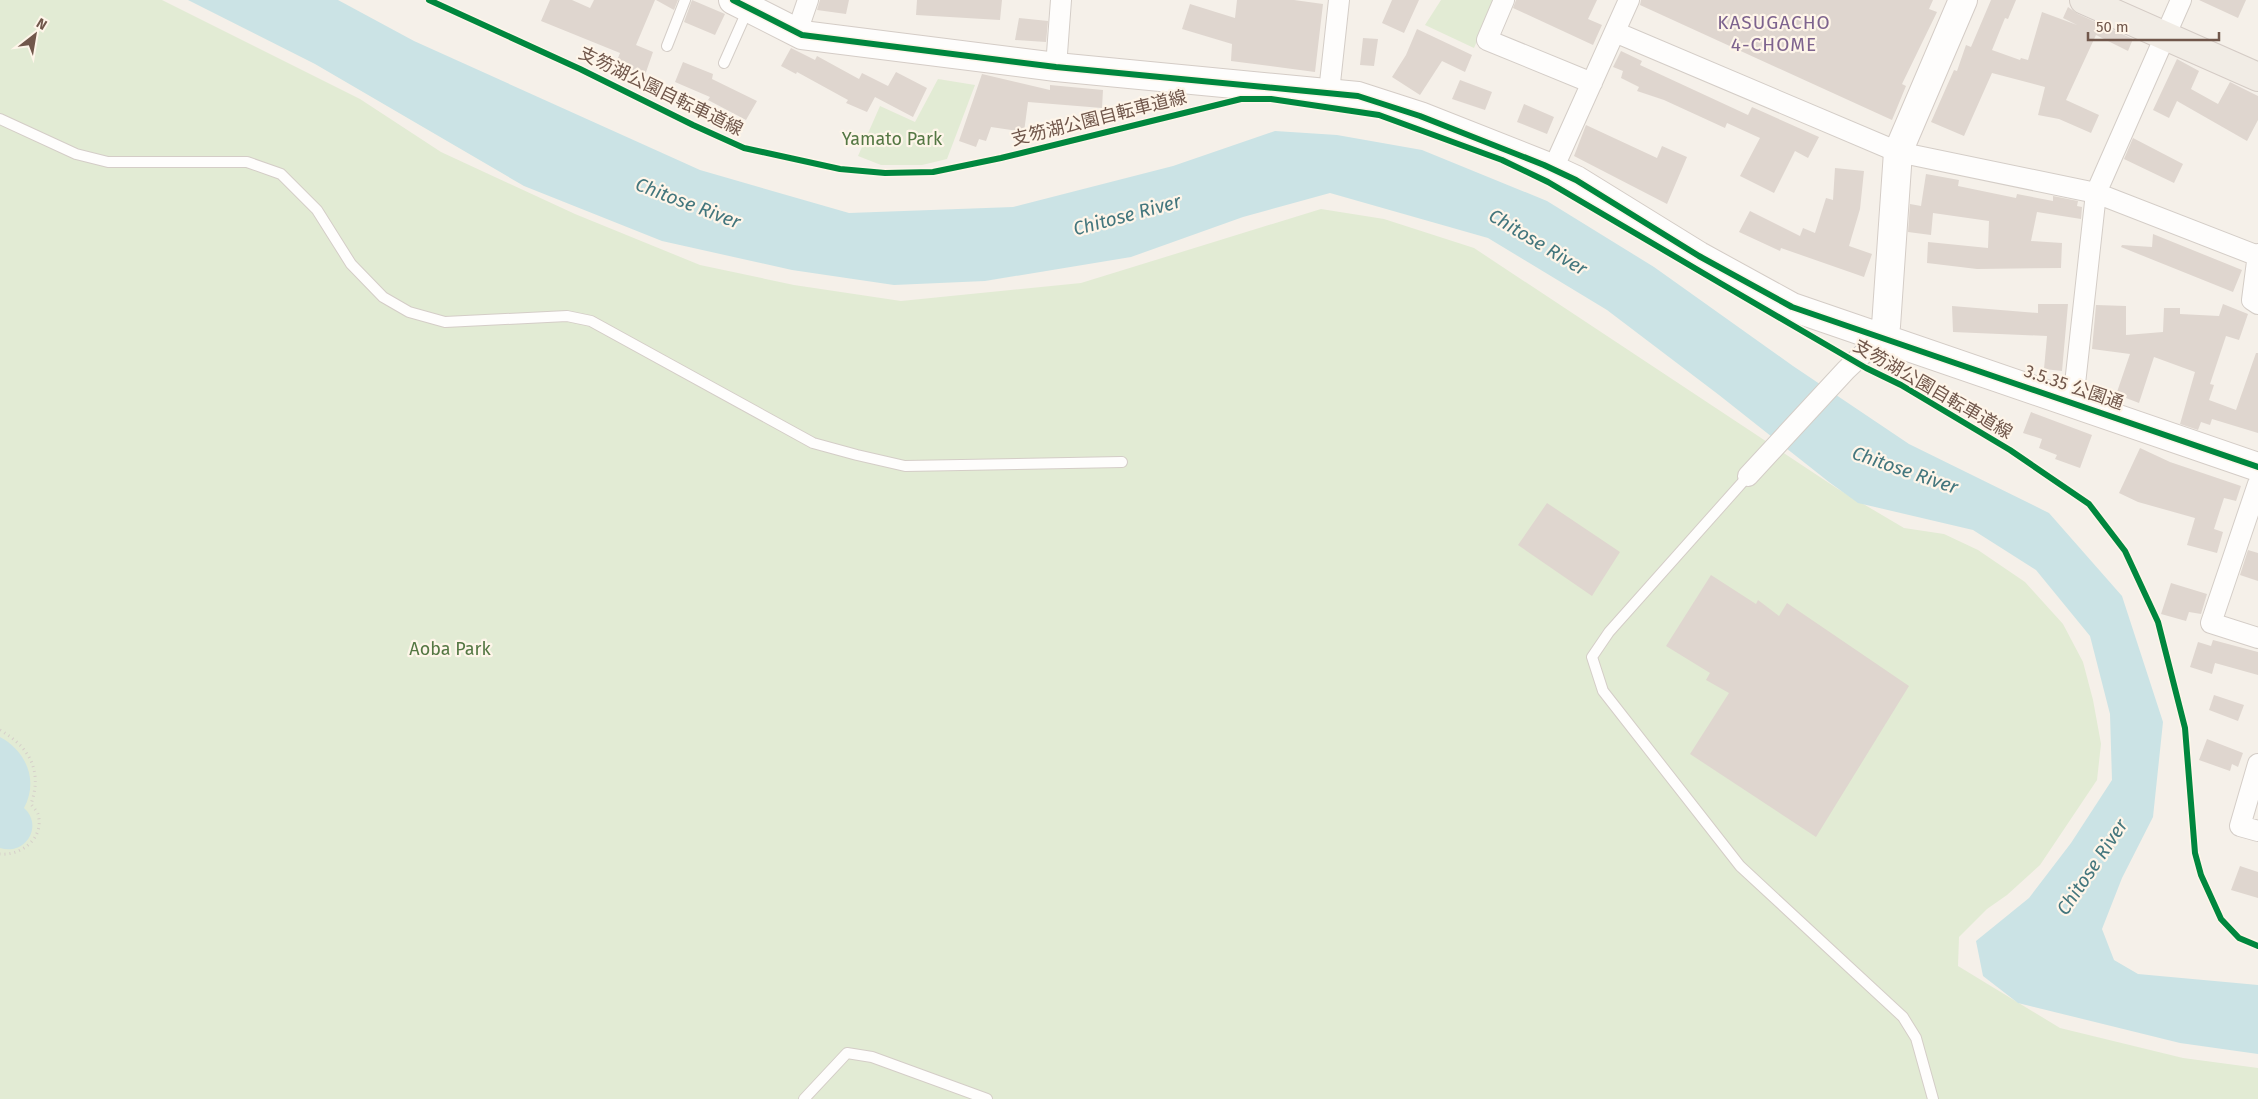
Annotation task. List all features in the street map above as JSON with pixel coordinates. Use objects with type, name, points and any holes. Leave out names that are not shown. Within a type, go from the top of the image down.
[{"type":"main road","points":[[2084,0],[2258,77]]},
{"type":"street","points":[[797,32],[808,0]]},
{"type":"street","points":[[1056,67],[1062,0]]},
{"type":"street","points":[[1329,92],[1339,0]]},
{"type":"street","points":[[1504,0],[1487,40],[1592,83]]},
{"type":"street","points":[[1553,169],[1629,0]]},
{"type":"street","points":[[1748,476],[1846,370],[1881,337],[1886,326],[1898,152],[1963,0]]},
{"type":"street","points":[[2073,402],[2096,193],[2181,0]]},
{"type":"street","name":"3.5.35 公園通","points":[[741,4],[802,35],[1056,67],[1358,96],[1420,116],[1576,180],[1699,256],[1792,307],[2258,466]]},
{"type":"street","points":[[1615,32],[1898,152],[2096,193],[2258,255],[2252,300],[2258,304]]},
{"type":"street","points":[[2258,484],[2212,623],[2258,638]]},
{"type":"street","points":[[2258,764],[2240,826],[2258,831]]},
{"type":"lane","points":[[667,46],[685,0]]},
{"type":"lane","points":[[724,63],[741,4]]},
{"type":"lane","points":[[0,119],[76,154],[108,162],[247,162],[281,174],[317,210],[351,264],[383,297],[409,312],[445,322],[567,316],[591,321],[813,443],[906,466],[1122,462]]},
{"type":"lane","points":[[1748,476],[1609,632],[1592,657],[1603,691],[1740,866],[1903,1017],[1916,1038],[1933,1099]]},
{"type":"lane","points":[[804,1099],[846,1053],[872,1057],[987,1099]]},
{"type":"path","points":[[0,730],[13,738],[30,755],[35,775],[36,792],[32,804],[38,814],[35,839],[27,847],[15,853],[0,854]]},
{"type":"green space","name":"Aoba Park","points":[[0,0],[162,0],[360,99],[441,152],[575,214],[700,265],[794,285],[901,301],[1081,283],[1321,209],[1384,219],[1474,248],[1838,489],[1904,528],[1944,534],[1978,550],[2025,582],[2063,624],[2083,662],[2093,700],[2101,744],[2097,780],[2040,865],[2007,895],[1987,909],[1959,937],[1958,966],[2060,1028],[2183,1058],[2258,1068],[2258,1099],[0,1099]]},
{"type":"green space","points":[[1441,0],[1495,0],[1474,48],[1425,25]]},
{"type":"green space","name":"Yamato Park","points":[[938,79],[975,85],[947,159],[922,165],[881,165],[858,156],[880,106],[915,122]]},
{"type":"water","name":"Chitose River","points":[[188,0],[338,0],[414,41],[700,170],[849,213],[1013,207],[1173,166],[1275,131],[1337,135],[1422,150],[1547,201],[1654,267],[1793,366],[1909,444],[2049,513],[2122,596],[2163,722],[2153,817],[2122,878],[2102,929],[2114,960],[2138,974],[2258,985],[2258,1054],[2180,1043],[2018,1003],[1983,976],[1976,941],[2029,898],[2071,843],[2112,780],[2110,714],[2090,636],[2036,570],[1973,530],[1858,503],[1607,310],[1488,238],[1330,193],[1243,217],[1131,257],[985,281],[894,285],[792,270],[662,241],[524,186],[315,64]]},
{"type":"water","points":[[0,737],[17,750],[23,758],[30,777],[30,787],[24,808],[30,815],[32,831],[24,844],[17,848],[9,849],[0,848]]},
{"type":"building","points":[[550,0],[572,0],[590,8],[594,0],[655,0],[636,45],[653,52],[645,75],[616,63],[620,53],[541,21]]},
{"type":"building","points":[[656,0],[678,0],[674,10]]},
{"type":"building","points":[[692,0],[725,14],[715,35],[684,22]]},
{"type":"building","points":[[820,0],[849,0],[846,14],[817,10]]},
{"type":"building","points":[[917,0],[1002,0],[1000,20],[916,15]]},
{"type":"building","points":[[1237,0],[1294,0],[1323,4],[1315,72],[1231,61],[1232,44],[1182,29],[1190,4],[1235,18]]},
{"type":"building","points":[[1392,0],[1419,0],[1404,33],[1382,23]]},
{"type":"building","points":[[1516,0],[1597,0],[1588,19],[1602,25],[1593,45],[1513,8]]},
{"type":"building","points":[[1641,0],[1933,0],[1929,9],[1937,12],[1902,84],[1906,86],[1892,120],[1640,5]]},
{"type":"building","points":[[1991,0],[2016,0],[2008,19],[2005,18],[1992,50],[2020,60],[2021,58],[2028,60],[2042,12],[2077,25],[2063,18],[2068,7],[2078,14],[2133,39],[2128,51],[2096,35],[2066,100],[2099,115],[2091,133],[2059,119],[2038,115],[2045,87],[1992,73],[1964,136],[1931,122],[1954,70],[1957,71],[1966,45],[1971,47]]},
{"type":"building","points":[[2199,0],[2246,0],[2238,18]]},
{"type":"building","points":[[1019,18],[1048,21],[1046,42],[1015,40]]},
{"type":"building","points":[[1417,29],[1472,55],[1465,72],[1442,61],[1420,95],[1392,77],[1406,55]]},
{"type":"building","points":[[1363,38],[1378,39],[1374,66],[1360,65]]},
{"type":"building","points":[[791,48],[815,60],[817,56],[859,79],[862,73],[888,86],[896,72],[927,88],[913,117],[875,97],[867,112],[846,103],[848,100],[797,72],[796,74],[781,66]]},
{"type":"building","points":[[1621,51],[1642,61],[1640,65],[1748,115],[1752,107],[1819,137],[1808,158],[1795,151],[1774,193],[1740,176],[1760,138],[1727,123],[1725,128],[1664,100],[1637,91],[1639,87],[1621,78],[1623,71],[1613,67]]},
{"type":"building","points":[[2177,59],[2199,71],[2191,89],[2218,104],[2230,82],[2258,96],[2258,120],[2247,141],[2177,101],[2169,118],[2153,110]]},
{"type":"building","points":[[683,62],[713,74],[712,79],[757,101],[746,120],[708,100],[710,97],[675,82]]},
{"type":"building","points":[[982,74],[1050,90],[1050,85],[1103,90],[1102,108],[1028,102],[1024,132],[991,127],[986,141],[979,139],[976,147],[959,141]]},
{"type":"building","points":[[1460,80],[1492,92],[1485,110],[1452,99]]},
{"type":"building","points":[[1524,104],[1554,117],[1547,134],[1517,122]]},
{"type":"building","points":[[1586,125],[1657,158],[1662,146],[1687,157],[1667,204],[1574,156]]},
{"type":"building","points":[[2133,138],[2183,164],[2174,183],[2124,159]]},
{"type":"building","points":[[1835,168],[1864,171],[1860,209],[1849,246],[1872,254],[1864,277],[1781,248],[1780,251],[1739,232],[1750,211],[1800,236],[1803,228],[1815,233],[1826,198],[1833,200]]},
{"type":"building","points":[[1926,174],[1959,180],[1958,186],[2016,198],[2017,194],[2053,201],[2053,196],[2078,201],[2077,206],[2082,207],[2081,219],[2037,212],[2031,241],[2062,243],[2061,268],[1977,269],[1927,263],[1928,242],[1988,248],[1989,221],[1933,213],[1931,235],[1908,232],[1910,204],[1921,206]]},
{"type":"building","points":[[2153,234],[2242,270],[2233,292],[2121,247],[2122,245],[2152,247]]},
{"type":"building","points":[[2038,304],[2068,304],[2062,371],[2044,369],[2047,336],[1953,332],[1952,306],[2038,313]]},
{"type":"building","points":[[2223,304],[2248,314],[2239,340],[2226,336],[2210,384],[2214,385],[2209,400],[2236,410],[2256,353],[2258,353],[2258,433],[2212,419],[2210,425],[2201,422],[2198,430],[2180,424],[2195,372],[2154,357],[2139,403],[2126,398],[2127,395],[2117,392],[2130,354],[2092,349],[2096,305],[2126,306],[2126,335],[2163,332],[2164,308],[2180,308],[2180,314],[2219,316]]},
{"type":"building","points":[[2031,412],[2092,435],[2080,468],[2055,459],[2057,455],[2039,448],[2042,439],[2023,433]]},
{"type":"building","points":[[2140,448],[2170,462],[2241,486],[2236,501],[2224,498],[2214,529],[2223,532],[2217,553],[2187,545],[2195,518],[2138,502],[2119,493]]},
{"type":"building","points":[[1547,503],[1620,552],[1592,596],[1518,545]]},
{"type":"building","points":[[2248,550],[2258,553],[2258,581],[2240,575]]},
{"type":"building","points":[[1711,575],[1756,604],[1758,600],[1779,616],[1787,603],[1909,686],[1816,837],[1690,754],[1729,693],[1706,680],[1710,673],[1666,646]]},
{"type":"building","points":[[2171,583],[2207,594],[2201,614],[2189,612],[2186,621],[2161,614]]},
{"type":"building","points":[[2213,640],[2258,652],[2258,675],[2215,663],[2212,674],[2190,667],[2198,642],[2211,646]]},
{"type":"building","points":[[2214,695],[2244,705],[2238,721],[2209,710]]},
{"type":"building","points":[[2207,739],[2243,753],[2238,767],[2232,764],[2230,771],[2199,760]]},
{"type":"building","points":[[2240,866],[2258,872],[2258,898],[2231,890]]},
{"type":"cycle path","name":"支笏湖公園自転車道線","points":[[429,0],[580,69],[744,148],[840,169],[885,173],[933,172],[1001,158],[1241,99],[1271,99],[1379,115],[1502,160],[1548,182],[1866,368],[1901,385],[2010,450],[2089,504],[2125,551],[2158,622],[2185,728],[2195,853],[2201,875],[2221,919],[2239,938],[2258,946]]},
{"type":"cycle path","name":"支笏湖公園自転車道線","points":[[733,0],[802,35],[1056,67],[1358,96],[1420,116],[1544,165],[1576,180],[1699,256],[1792,307],[2258,467]]},
{"type":"district","name":"KASUGACHO 4-CHOME","points":[[1774,33]]}]
